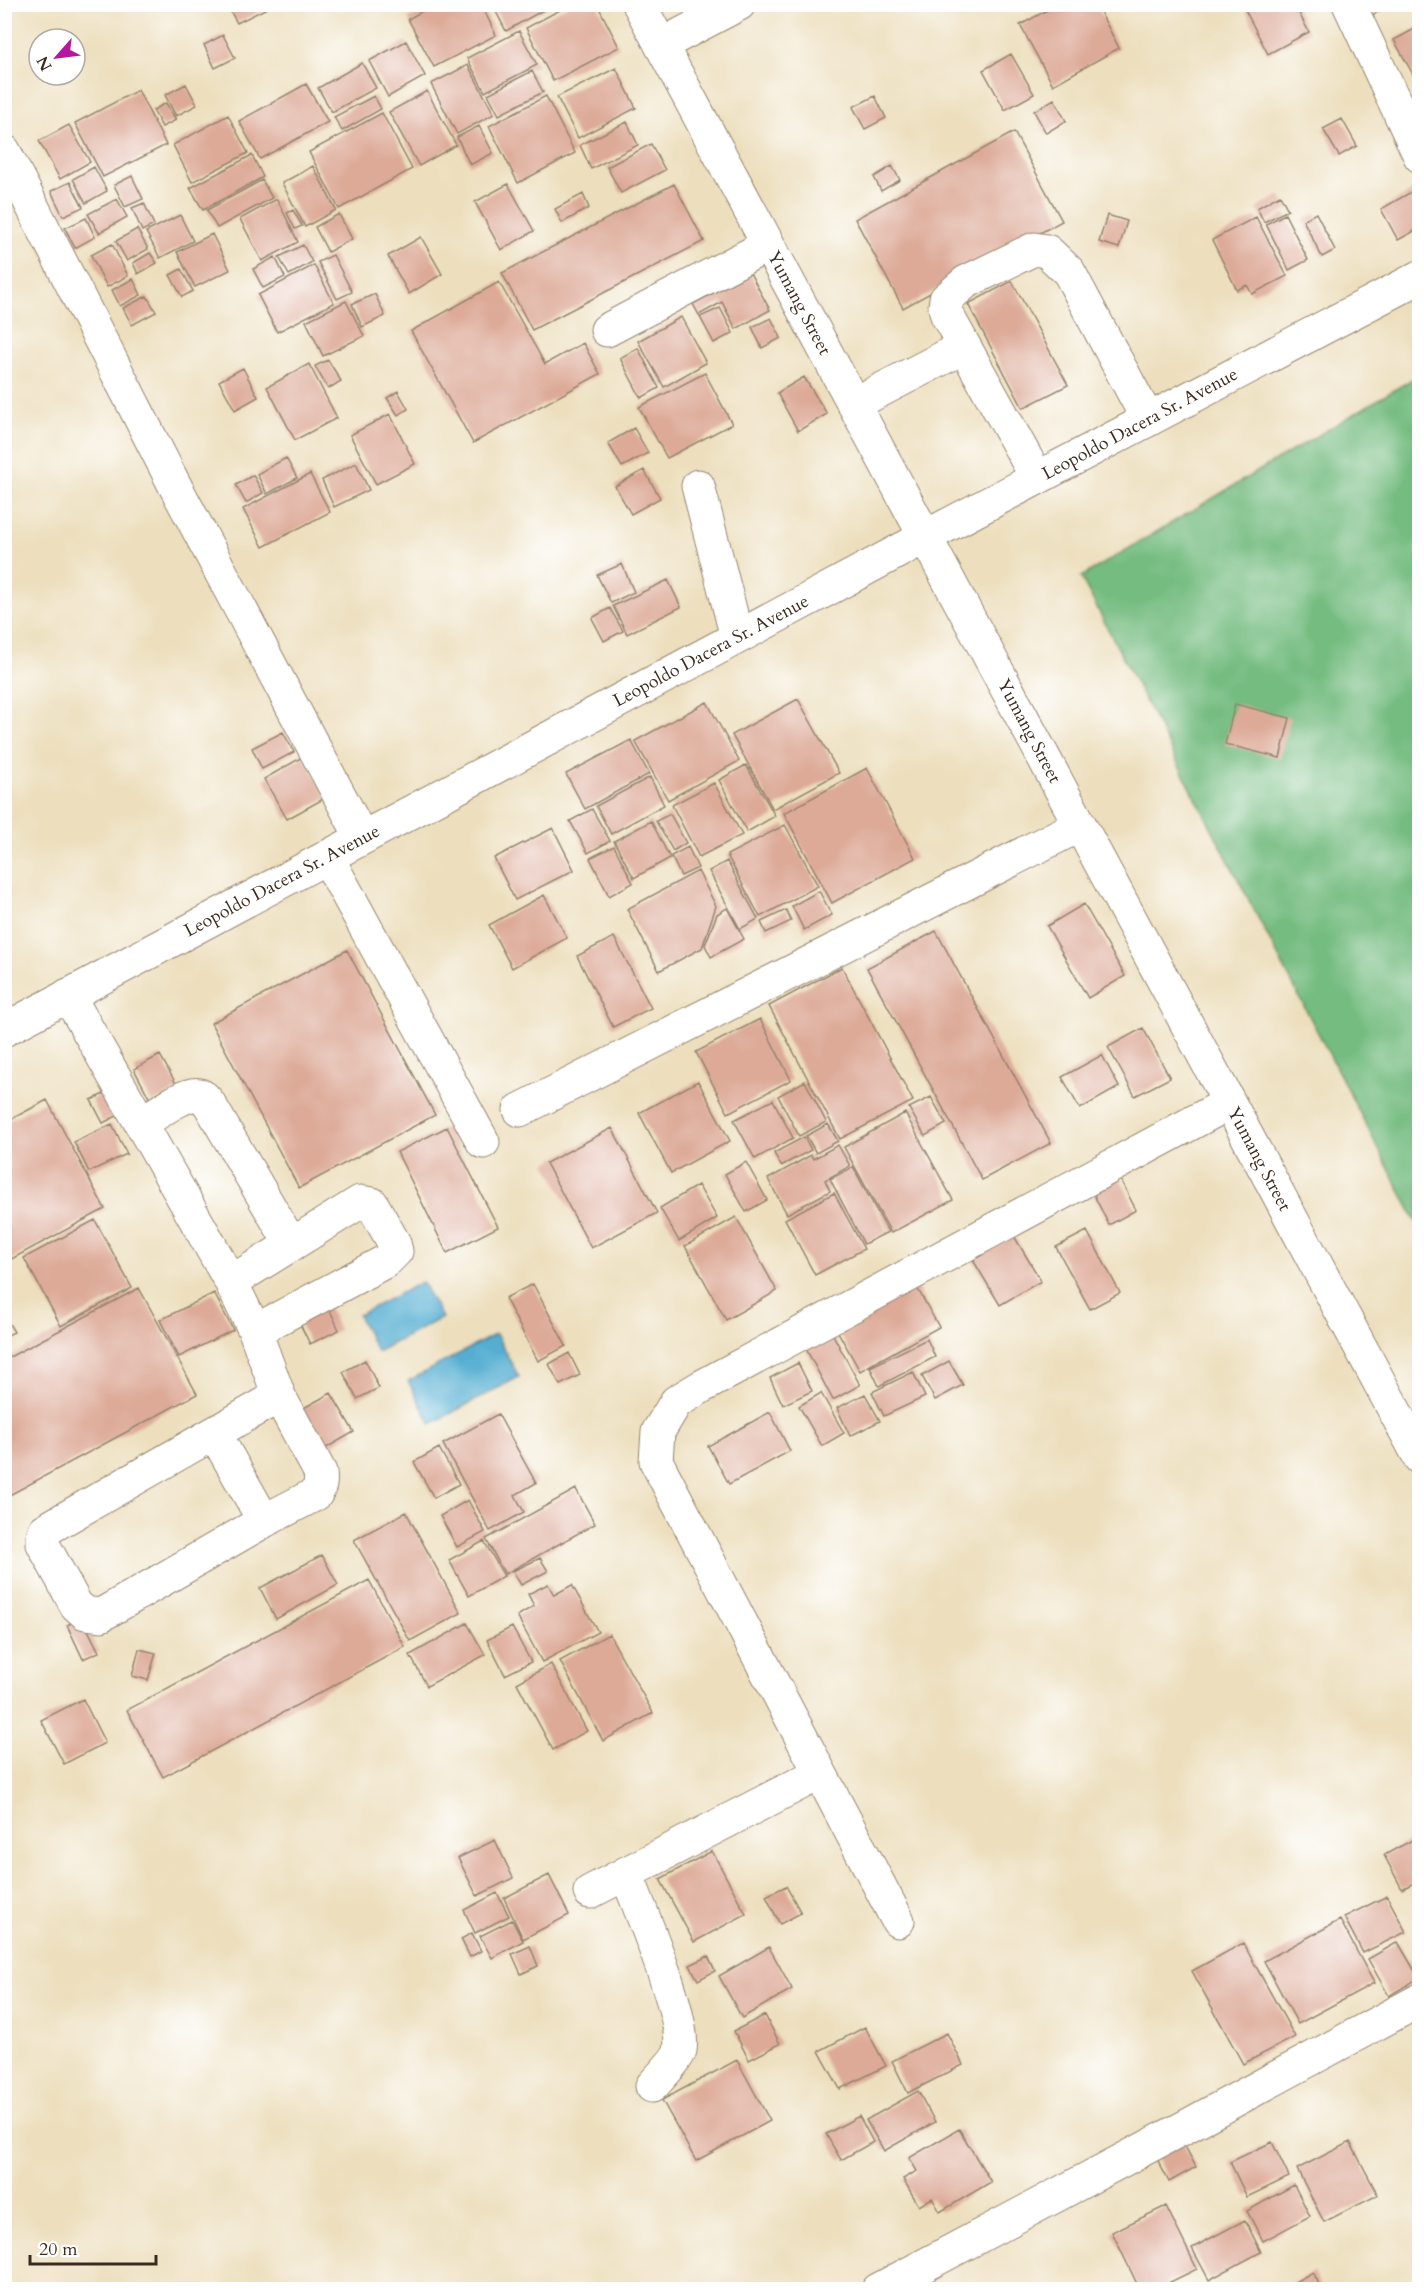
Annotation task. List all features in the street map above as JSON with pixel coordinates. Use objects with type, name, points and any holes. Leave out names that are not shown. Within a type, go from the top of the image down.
[{"type":"street","name":"Yumang Street","points":[[639,4],[1419,1458]]},
{"type":"street","points":[[661,45],[739,4]]},
{"type":"street","points":[[1349,4],[1419,156]]},
{"type":"street","points":[[4,151],[173,482],[362,838]]},
{"type":"street","points":[[607,330],[768,245]]},
{"type":"street","points":[[1036,478],[947,315],[946,299],[966,282],[1034,249],[1047,251],[1069,272],[1148,420]]},
{"type":"street","name":"Leopoldo Dacera Sr. Avenue","points":[[4,1029],[1036,478],[1419,277]]},
{"type":"street","points":[[854,404],[964,347]]},
{"type":"street","points":[[698,486],[737,637]]},
{"type":"street","points":[[520,1110],[1080,825]]},
{"type":"street","points":[[327,857],[483,1142]]},
{"type":"street","points":[[68,995],[231,1282],[255,1331],[279,1396],[320,1472],[321,1487],[316,1494],[264,1521],[101,1615],[85,1613],[76,1605],[43,1544],[45,1530],[279,1396]]},
{"type":"street","points":[[142,1123],[186,1096],[197,1094],[202,1096],[210,1105],[291,1244]]},
{"type":"street","points":[[898,1921],[656,1461],[658,1432],[676,1402],[701,1387],[1229,1102]]},
{"type":"street","points":[[231,1282],[360,1202],[372,1204],[394,1243],[396,1251],[386,1261],[255,1331]]},
{"type":"street","points":[[215,1434],[264,1521]]},
{"type":"street","points":[[590,1892],[819,1773]]},
{"type":"street","points":[[626,1873],[667,1982],[681,2033],[680,2051],[652,2086]]},
{"type":"street","points":[[878,2289],[1187,2126],[1419,2000]]},
{"type":"green space","points":[[1419,375],[1419,1227],[1081,577]]},
{"type":"water","points":[[422,1282],[442,1318],[377,1352],[358,1315]]},
{"type":"water","points":[[496,1334],[519,1377],[431,1424],[408,1381]]},
{"type":"building","points":[[435,4],[481,4],[496,35],[434,67],[408,19]]},
{"type":"building","points":[[492,4],[554,4],[506,31]]},
{"type":"building","points":[[571,4],[597,4],[619,47],[553,81],[526,28]]},
{"type":"building","points":[[1058,4],[1096,4],[1119,48],[1053,85],[1020,25]]},
{"type":"building","points":[[1242,4],[1294,4],[1309,32],[1268,54]]},
{"type":"building","points":[[1354,4],[1391,4],[1363,21]]},
{"type":"building","points":[[227,5],[273,5],[237,23]]},
{"type":"building","points":[[1420,26],[1420,87],[1394,40]]},
{"type":"building","points":[[519,31],[537,65],[485,92],[467,58]]},
{"type":"building","points":[[223,35],[235,58],[215,68],[204,45]]},
{"type":"building","points":[[406,41],[425,76],[388,97],[369,61]]},
{"type":"building","points":[[1011,54],[1034,94],[1005,110],[983,70]]},
{"type":"building","points":[[362,63],[376,88],[332,112],[318,88]]},
{"type":"building","points":[[468,65],[494,114],[457,134],[431,84]]},
{"type":"building","points":[[616,68],[636,108],[578,138],[557,97]]},
{"type":"building","points":[[532,71],[543,92],[499,115],[488,94]]},
{"type":"building","points":[[186,84],[197,105],[176,116],[165,95]]},
{"type":"building","points":[[306,84],[328,122],[260,159],[239,121]]},
{"type":"building","points":[[138,90],[166,145],[103,177],[75,123]]},
{"type":"building","points":[[427,91],[456,145],[419,166],[389,112]]},
{"type":"building","points":[[374,96],[381,109],[342,131],[334,117]]},
{"type":"building","points":[[546,96],[575,153],[518,183],[489,126]]},
{"type":"building","points":[[875,96],[886,118],[865,129],[853,107]]},
{"type":"building","points":[[1054,99],[1066,121],[1046,133],[1034,111]]},
{"type":"building","points":[[166,103],[176,120],[162,127],[153,110]]},
{"type":"building","points":[[382,113],[412,169],[339,209],[309,152]]},
{"type":"building","points":[[228,115],[248,153],[192,182],[173,145]]},
{"type":"building","points":[[1342,119],[1357,146],[1339,156],[1323,129]]},
{"type":"building","points":[[627,122],[638,145],[591,169],[580,145]]},
{"type":"building","points":[[69,125],[90,162],[60,179],[39,141]]},
{"type":"building","points":[[479,126],[493,153],[470,165],[457,137]]},
{"type":"building","points":[[1014,132],[1062,221],[903,308],[855,219]]},
{"type":"building","points":[[651,144],[665,170],[621,193],[607,167]]},
{"type":"building","points":[[252,155],[263,177],[203,210],[190,188]]},
{"type":"building","points":[[313,166],[336,210],[305,227],[282,183]]},
{"type":"building","points":[[892,166],[900,180],[881,191],[874,177]]},
{"type":"building","points":[[94,167],[107,191],[86,203],[73,179]]},
{"type":"building","points":[[132,176],[143,199],[125,207],[114,185]]},
{"type":"building","points":[[262,180],[272,198],[217,228],[207,210]]},
{"type":"building","points":[[70,182],[83,207],[63,216],[51,191]]},
{"type":"building","points":[[508,184],[534,231],[501,250],[475,202]]},
{"type":"building","points":[[674,184],[704,241],[532,330],[502,273]]},
{"type":"building","points":[[1420,187],[1420,228],[1398,240],[1381,209]]},
{"type":"building","points":[[583,194],[589,208],[562,223],[555,209]]},
{"type":"building","points":[[1280,195],[1288,210],[1264,222],[1257,208]]},
{"type":"building","points":[[117,199],[127,217],[99,233],[88,214]]},
{"type":"building","points":[[277,199],[298,242],[262,261],[240,219]]},
{"type":"building","points":[[144,203],[154,225],[142,231],[132,208]]},
{"type":"building","points":[[293,210],[302,226],[295,229],[287,213]]},
{"type":"building","points":[[1316,213],[1335,250],[1322,257],[1303,220]]},
{"type":"building","points":[[339,214],[352,239],[328,252],[315,227]]},
{"type":"building","points":[[1285,214],[1308,260],[1289,270],[1266,224]]},
{"type":"building","points":[[180,215],[193,241],[160,258],[146,232]]},
{"type":"building","points":[[1107,215],[1127,221],[1119,248],[1099,242]]},
{"type":"building","points":[[1256,217],[1287,276],[1252,294],[1247,285],[1237,290],[1212,240]]},
{"type":"building","points":[[86,218],[95,237],[75,248],[65,228]]},
{"type":"building","points":[[137,229],[148,249],[127,261],[116,241]]},
{"type":"building","points":[[212,234],[230,270],[195,287],[177,252]]},
{"type":"building","points":[[421,237],[442,274],[409,294],[388,256]]},
{"type":"building","points":[[112,244],[128,276],[107,287],[91,255]]},
{"type":"building","points":[[303,245],[312,262],[289,275],[279,257]]},
{"type":"building","points":[[150,253],[157,263],[138,274],[133,263]]},
{"type":"building","points":[[333,255],[352,292],[337,299],[318,262]]},
{"type":"building","points":[[275,257],[285,277],[263,288],[253,269]]},
{"type":"building","points":[[314,265],[334,303],[277,332],[258,295]]},
{"type":"building","points":[[181,269],[193,291],[182,297],[170,275]]},
{"type":"building","points":[[750,273],[770,310],[736,329],[722,302],[699,315],[693,304]]},
{"type":"building","points":[[133,279],[141,295],[120,306],[112,290]]},
{"type":"building","points":[[1012,281],[1068,385],[1023,408],[968,304]]},
{"type":"building","points":[[499,282],[545,364],[583,343],[600,374],[473,443],[411,331]]},
{"type":"building","points":[[375,294],[385,316],[362,327],[352,304]]},
{"type":"building","points":[[147,296],[156,312],[132,325],[123,308]]},
{"type":"building","points":[[346,301],[364,336],[323,356],[306,321]]},
{"type":"building","points":[[720,308],[733,333],[714,343],[700,317]]},
{"type":"building","points":[[681,317],[706,363],[664,387],[638,341]]},
{"type":"building","points":[[771,318],[781,338],[762,348],[752,327]]},
{"type":"building","points":[[638,348],[659,388],[641,398],[620,358]]},
{"type":"building","points":[[328,360],[341,381],[328,389],[315,366]]},
{"type":"building","points":[[309,364],[337,418],[295,440],[267,387]]},
{"type":"building","points":[[243,368],[258,397],[235,410],[219,381]]},
{"type":"building","points":[[705,373],[732,424],[667,458],[639,407]]},
{"type":"building","points":[[804,377],[827,414],[798,431],[777,393]]},
{"type":"building","points":[[398,391],[408,409],[398,415],[387,398]]},
{"type":"building","points":[[390,414],[415,464],[376,484],[350,435]]},
{"type":"building","points":[[634,428],[648,453],[622,467],[608,443]]},
{"type":"building","points":[[286,458],[297,478],[267,494],[257,474]]},
{"type":"building","points":[[356,463],[369,490],[334,507],[322,480]]},
{"type":"building","points":[[644,470],[660,498],[631,514],[615,486]]},
{"type":"building","points":[[310,474],[330,512],[263,547],[243,509]]},
{"type":"building","points":[[253,475],[263,493],[246,503],[236,485]]},
{"type":"building","points":[[622,564],[634,592],[611,603],[597,575]]},
{"type":"building","points":[[668,580],[681,607],[627,634],[613,606]]},
{"type":"building","points":[[610,608],[623,631],[604,641],[592,618]]},
{"type":"building","points":[[798,699],[839,773],[773,809],[732,735]]},
{"type":"building","points":[[707,702],[739,761],[668,800],[635,741]]},
{"type":"building","points":[[1235,704],[1290,718],[1280,758],[1225,744]]},
{"type":"building","points":[[283,732],[294,752],[262,769],[252,748]]},
{"type":"building","points":[[631,740],[649,774],[585,809],[566,774]]},
{"type":"building","points":[[304,756],[327,797],[287,819],[264,779]]},
{"type":"building","points":[[746,765],[775,816],[747,832],[719,780]]},
{"type":"building","points":[[867,768],[915,858],[832,903],[784,813]]},
{"type":"building","points":[[650,777],[664,805],[611,834],[596,806]]},
{"type":"building","points":[[714,783],[742,835],[699,857],[672,805]]},
{"type":"building","points":[[592,809],[610,841],[588,853],[570,821]]},
{"type":"building","points":[[670,814],[686,843],[673,851],[656,821]]},
{"type":"building","points":[[651,821],[670,858],[634,878],[614,841]]},
{"type":"building","points":[[785,825],[818,886],[760,917],[727,855]]},
{"type":"building","points":[[553,828],[574,870],[515,900],[494,858]]},
{"type":"building","points":[[614,846],[633,883],[609,896],[590,858]]},
{"type":"building","points":[[688,847],[698,868],[681,876],[671,856]]},
{"type":"building","points":[[727,861],[758,919],[740,929],[709,871]]},
{"type":"building","points":[[698,871],[716,906],[702,948],[659,971],[627,909]]},
{"type":"building","points":[[819,891],[832,915],[804,930],[792,906]]},
{"type":"building","points":[[544,895],[567,938],[512,968],[489,925]]},
{"type":"building","points":[[1084,904],[1125,976],[1088,998],[1047,926]]},
{"type":"building","points":[[727,908],[744,939],[711,957],[705,945],[717,914]]},
{"type":"building","points":[[786,910],[791,921],[766,933],[761,922]]},
{"type":"building","points":[[936,931],[1051,1143],[982,1180],[867,968]]},
{"type":"building","points":[[614,937],[651,1008],[613,1027],[577,956]]},
{"type":"building","points":[[347,950],[435,1115],[299,1188],[211,1023]]},
{"type":"building","points":[[842,967],[913,1101],[840,1139],[769,1006]]},
{"type":"building","points":[[760,1019],[791,1080],[728,1113],[696,1052]]},
{"type":"building","points":[[1143,1028],[1170,1078],[1135,1096],[1108,1047]]},
{"type":"building","points":[[160,1055],[179,1089],[152,1103],[134,1069]]},
{"type":"building","points":[[1102,1055],[1119,1087],[1080,1109],[1062,1077]]},
{"type":"building","points":[[698,1081],[730,1141],[671,1173],[639,1113]]},
{"type":"building","points":[[805,1081],[826,1122],[799,1136],[778,1096]]},
{"type":"building","points":[[112,1090],[123,1113],[103,1123],[91,1100]]},
{"type":"building","points":[[931,1097],[946,1124],[925,1136],[909,1108]]},
{"type":"building","points":[[47,1100],[105,1209],[4,1263],[4,1123]]},
{"type":"building","points":[[773,1100],[793,1138],[755,1159],[734,1120]]},
{"type":"building","points":[[905,1113],[953,1200],[891,1233],[844,1147]]},
{"type":"building","points":[[112,1124],[127,1154],[89,1172],[74,1142]]},
{"type":"building","points":[[828,1124],[838,1141],[816,1153],[806,1136]]},
{"type":"building","points":[[447,1127],[498,1227],[447,1253],[397,1152]]},
{"type":"building","points":[[612,1128],[657,1213],[591,1248],[546,1163]]},
{"type":"building","points":[[804,1137],[811,1150],[781,1166],[774,1153]]},
{"type":"building","points":[[838,1145],[850,1166],[825,1180],[830,1191],[787,1214],[768,1179],[811,1155],[813,1159]]},
{"type":"building","points":[[746,1162],[767,1200],[746,1212],[725,1174]]},
{"type":"building","points":[[853,1167],[888,1232],[864,1244],[830,1179]]},
{"type":"building","points":[[1119,1177],[1136,1210],[1109,1225],[1092,1191]]},
{"type":"building","points":[[698,1185],[717,1218],[679,1241],[660,1208]]},
{"type":"building","points":[[834,1193],[864,1249],[815,1275],[785,1219]]},
{"type":"building","points":[[736,1217],[777,1291],[726,1320],[685,1246]]},
{"type":"building","points":[[95,1220],[132,1288],[61,1326],[24,1258]]},
{"type":"building","points":[[1087,1231],[1120,1293],[1090,1309],[1056,1247]]},
{"type":"building","points":[[1014,1236],[1041,1281],[1000,1305],[973,1260]]},
{"type":"building","points":[[533,1284],[566,1346],[538,1361],[505,1298]]},
{"type":"building","points":[[916,1286],[939,1327],[860,1371],[837,1330]]},
{"type":"building","points":[[139,1288],[197,1394],[4,1498],[4,1360]]},
{"type":"building","points":[[214,1293],[233,1330],[179,1357],[160,1320]]},
{"type":"building","points":[[327,1304],[339,1330],[310,1344],[297,1318]]},
{"type":"building","points":[[4,1315],[14,1332],[4,1337]]},
{"type":"building","points":[[832,1333],[860,1385],[833,1400],[805,1347]]},
{"type":"building","points":[[927,1339],[935,1357],[879,1386],[870,1367]]},
{"type":"building","points":[[569,1353],[580,1375],[560,1385],[549,1364]]},
{"type":"building","points":[[365,1360],[379,1388],[357,1399],[343,1372]]},
{"type":"building","points":[[949,1361],[963,1385],[935,1400],[922,1376]]},
{"type":"building","points":[[798,1363],[812,1391],[783,1405],[770,1378]]},
{"type":"building","points":[[913,1372],[925,1397],[884,1416],[872,1392]]},
{"type":"building","points":[[331,1393],[354,1432],[321,1451],[298,1411]]},
{"type":"building","points":[[821,1393],[844,1433],[822,1446],[799,1406]]},
{"type":"building","points":[[865,1394],[880,1421],[850,1436],[837,1408]]},
{"type":"building","points":[[770,1412],[790,1451],[729,1484],[708,1446]]},
{"type":"building","points":[[498,1414],[536,1483],[515,1495],[524,1512],[490,1531],[443,1444]]},
{"type":"building","points":[[439,1448],[459,1484],[434,1498],[414,1462]]},
{"type":"building","points":[[576,1489],[595,1524],[505,1574],[486,1539]]},
{"type":"building","points":[[468,1500],[485,1532],[457,1547],[440,1516]]},
{"type":"building","points":[[406,1512],[461,1613],[410,1641],[354,1540]]},
{"type":"building","points":[[484,1541],[504,1576],[469,1596],[449,1560]]},
{"type":"building","points":[[322,1555],[338,1585],[276,1619],[260,1588]]},
{"type":"building","points":[[540,1558],[548,1571],[521,1585],[513,1571]]},
{"type":"building","points":[[369,1580],[405,1647],[163,1777],[127,1710]]},
{"type":"building","points":[[548,1584],[554,1595],[572,1585],[598,1632],[542,1662],[517,1616],[534,1606],[528,1594]]},
{"type":"building","points":[[82,1618],[99,1652],[83,1659],[67,1625]]},
{"type":"building","points":[[467,1623],[485,1655],[427,1686],[410,1655]]},
{"type":"building","points":[[512,1627],[531,1662],[505,1675],[487,1640]]},
{"type":"building","points":[[609,1634],[653,1713],[603,1741],[560,1661]]},
{"type":"building","points":[[139,1649],[156,1653],[148,1680],[132,1676]]},
{"type":"building","points":[[551,1664],[587,1731],[553,1750],[517,1683]]},
{"type":"building","points":[[83,1699],[105,1743],[64,1764],[41,1720]]},
{"type":"building","points":[[1420,1836],[1420,1880],[1402,1889],[1384,1855]]},
{"type":"building","points":[[495,1840],[513,1878],[477,1896],[458,1858]]},
{"type":"building","points":[[712,1851],[746,1914],[694,1942],[660,1879]]},
{"type":"building","points":[[549,1875],[569,1915],[523,1939],[504,1898]]},
{"type":"building","points":[[786,1886],[801,1913],[780,1924],[766,1896]]},
{"type":"building","points":[[497,1893],[509,1916],[475,1933],[464,1910]]},
{"type":"building","points":[[1387,1896],[1406,1932],[1363,1953],[1344,1917]]},
{"type":"building","points":[[512,1920],[523,1941],[492,1958],[480,1936]]},
{"type":"building","points":[[1340,1920],[1374,1983],[1298,2024],[1264,1961]]},
{"type":"building","points":[[472,1933],[481,1951],[470,1957],[461,1939]]},
{"type":"building","points":[[1398,1942],[1419,1978],[1389,1996],[1368,1959]]},
{"type":"building","points":[[1243,1943],[1295,2037],[1243,2064],[1192,1971]]},
{"type":"building","points":[[530,1946],[538,1966],[521,1974],[512,1954]]},
{"type":"building","points":[[769,1947],[792,1989],[742,2018],[719,1976]]},
{"type":"building","points":[[708,1956],[715,1971],[698,1980],[690,1965]]},
{"type":"building","points":[[765,2015],[780,2044],[749,2060],[734,2031]]},
{"type":"building","points":[[865,2027],[886,2066],[840,2089],[819,2051]]},
{"type":"building","points":[[947,2033],[963,2065],[908,2093],[892,2061]]},
{"type":"building","points":[[737,2060],[770,2121],[696,2161],[662,2100]]},
{"type":"building","points":[[918,2091],[935,2122],[884,2151],[866,2120]]},
{"type":"building","points":[[859,2116],[873,2142],[841,2160],[826,2134]]},
{"type":"building","points":[[959,2129],[991,2182],[940,2212],[932,2198],[919,2206],[903,2179],[917,2171],[909,2158]]},
{"type":"building","points":[[1180,2137],[1196,2167],[1169,2182],[1153,2151]]},
{"type":"building","points":[[1272,2142],[1289,2177],[1247,2197],[1230,2162]]},
{"type":"building","points":[[1350,2142],[1378,2195],[1324,2222],[1297,2169]]},
{"type":"building","points":[[1294,2185],[1310,2216],[1263,2241],[1247,2211]]},
{"type":"building","points":[[1166,2206],[1197,2269],[1154,2290],[1140,2290],[1112,2232]]},
{"type":"building","points":[[1245,2220],[1261,2252],[1209,2280],[1192,2248]]},
{"type":"building","points":[[1313,2272],[1322,2290],[1280,2290]]}]
